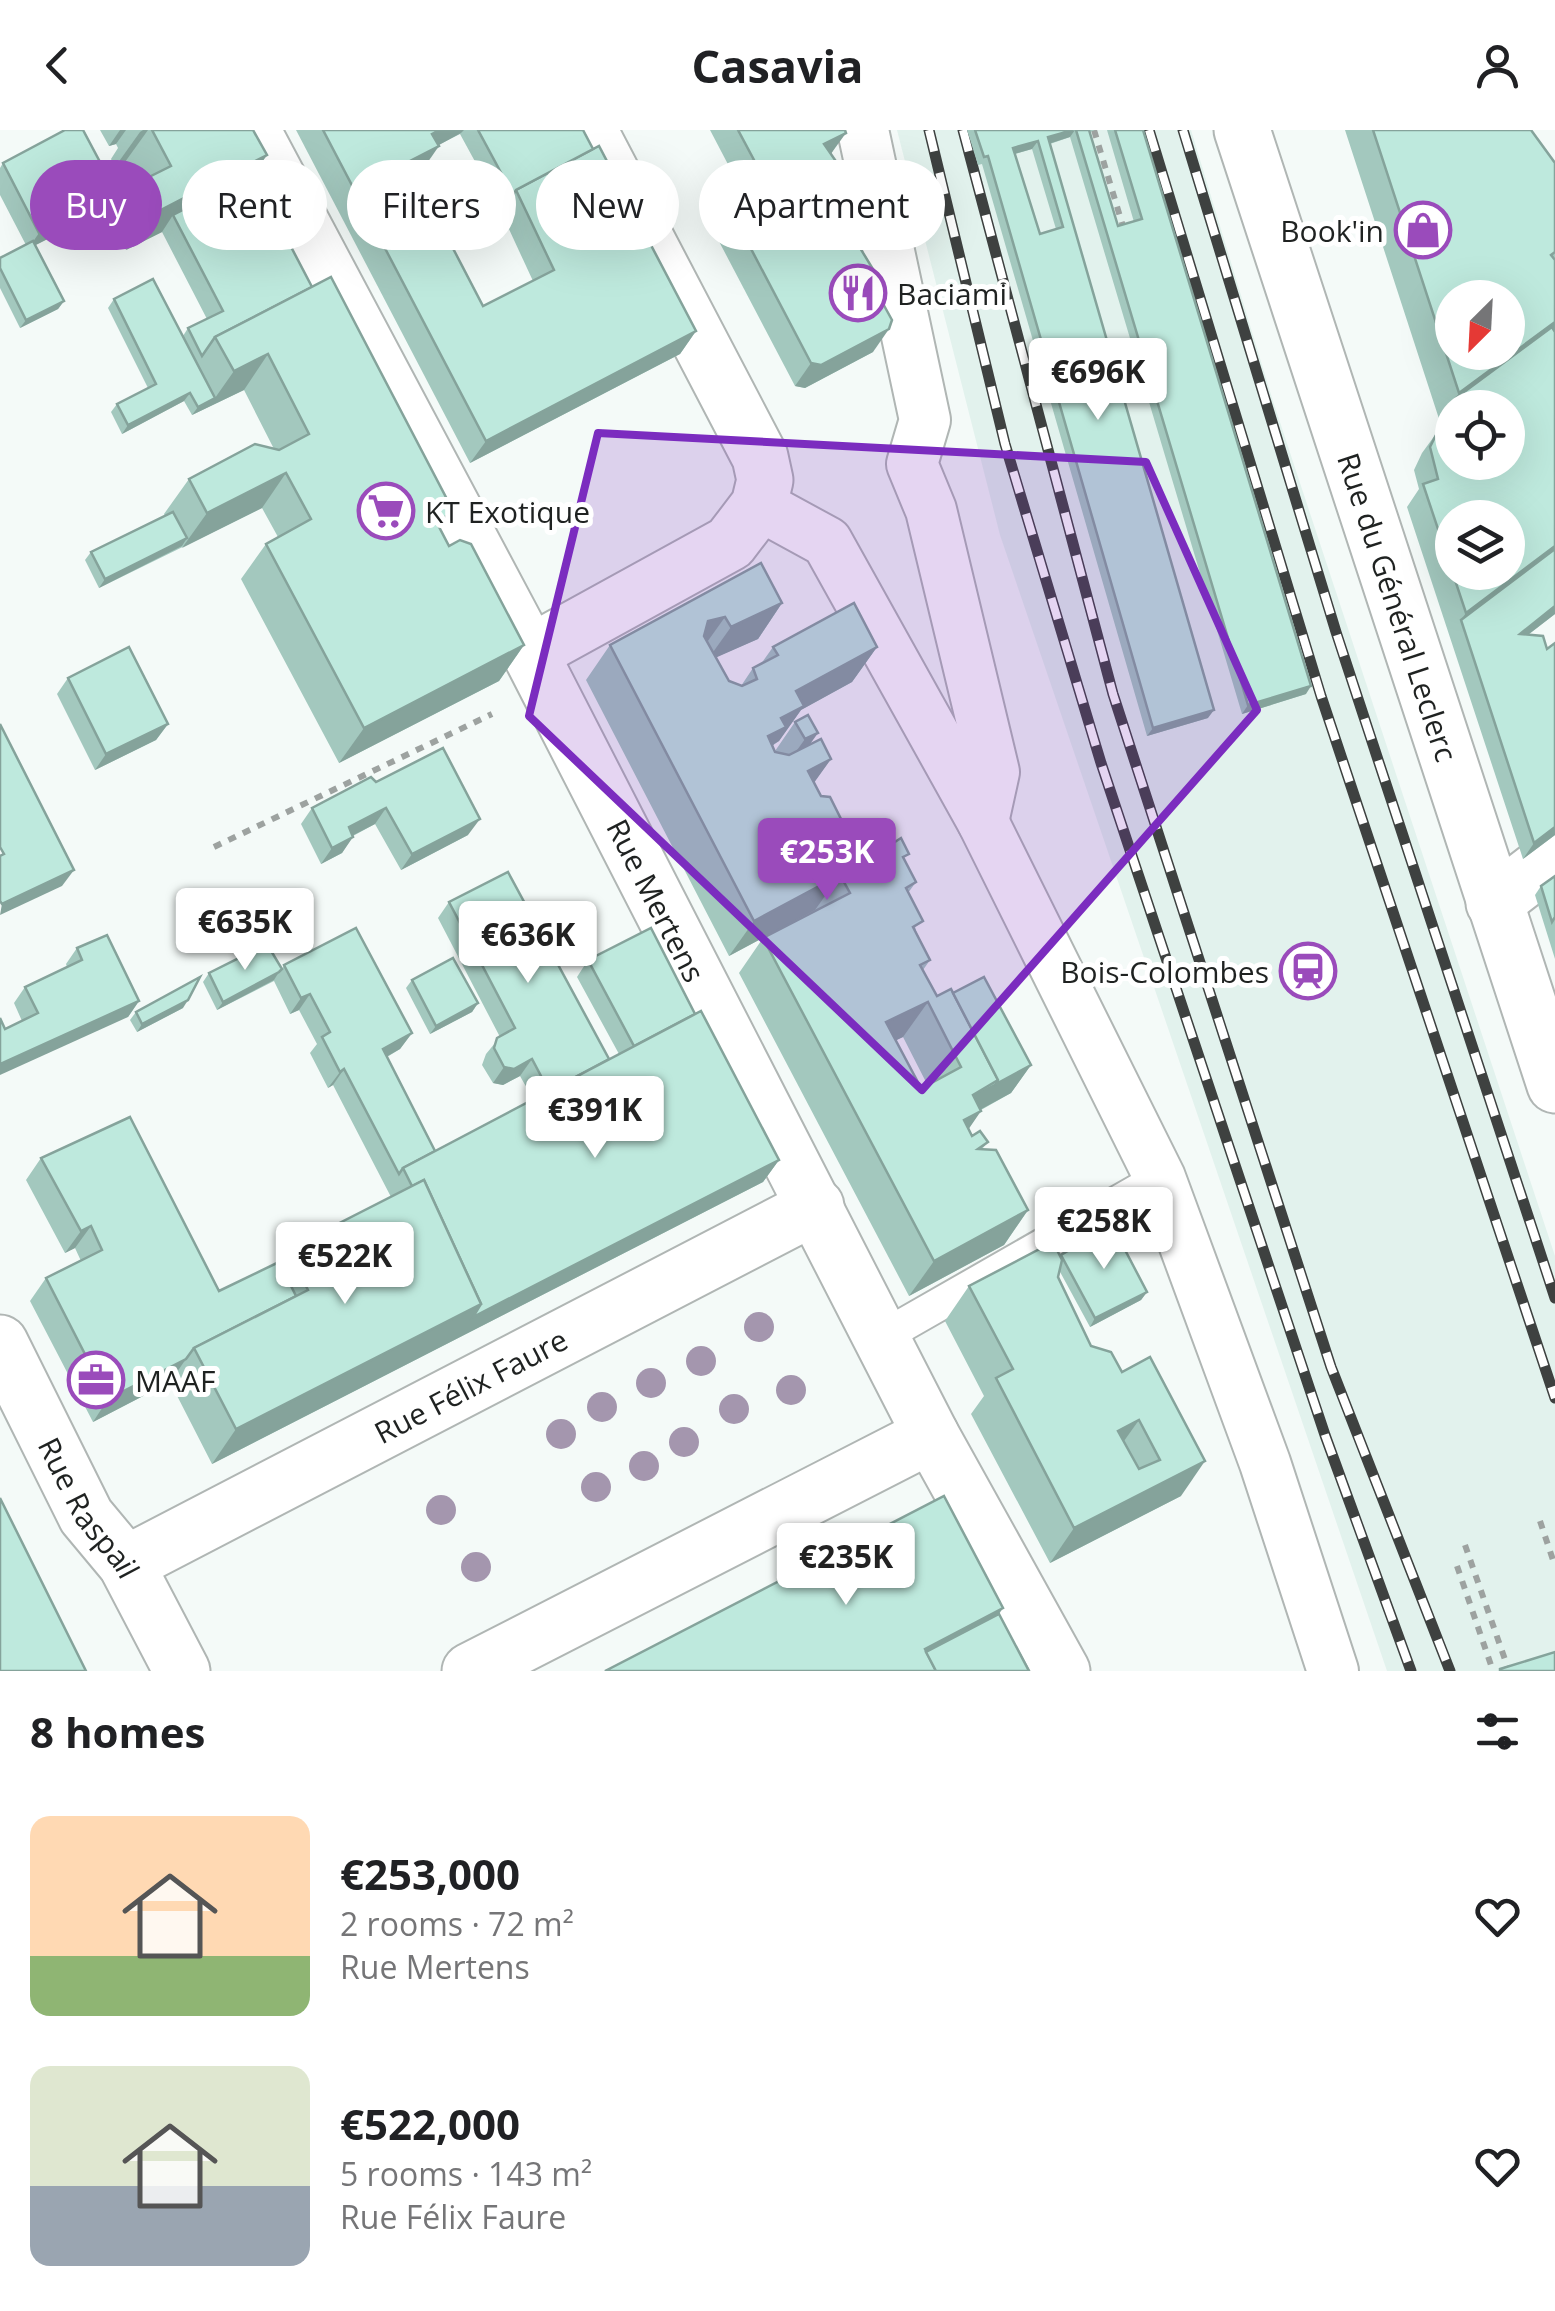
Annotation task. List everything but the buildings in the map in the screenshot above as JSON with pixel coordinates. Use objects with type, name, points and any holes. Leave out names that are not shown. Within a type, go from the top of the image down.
[{"type":"street","name":"Rue Mertens","points":[[252,130],[539,670],[931,1434],[1062,1671]]},
{"type":"street","points":[[539,670],[730,544],[758,505],[764,480],[760,457],[589,130]]},
{"type":"street","points":[[863,130],[925,420],[912,464],[931,510],[994,772],[983,822]]},
{"type":"street","name":"Rue du Général Leclerc","points":[[1242,130],[1555,1085]]},
{"type":"street","points":[[758,505],[827,542],[983,822],[1160,1178],[1265,1463],[1333,1671]]},
{"type":"street","points":[[1494,902],[1555,856]]},
{"type":"street","name":"Rue Félix Faure","points":[[126,1564],[816,1206]]},
{"type":"street","name":"Rue Raspail","points":[[0,1343],[86,1516],[126,1564],[182,1671]]},
{"type":"street","points":[[470,1671],[931,1434]]},
{"type":"lane","points":[[882,1337],[1160,1178]]},
{"type":"path","points":[[1094,130],[1130,249]]},
{"type":"path","points":[[214,847],[539,670]]},
{"type":"path","points":[[1540,1521],[1555,1566]]},
{"type":"path","points":[[1466,1545],[1508,1671]]},
{"type":"path","points":[[1458,1566],[1493,1671]]},
{"type":"highlighted area","points":[[598,433],[1146,462],[1257,710],[922,1090],[529,716]]},
{"type":"shaded area","points":[[897,130],[1191,130],[1272,398],[1555,1256],[1555,1671],[1387,1671],[1000,535],[928,250],[945,250],[945,160],[905,160]]},
{"type":"railway","points":[[929,130],[1005,444],[1101,763],[1325,1435],[1411,1671]]},
{"type":"railway","points":[[963,130],[1113,694],[1331,1367],[1450,1671]]},
{"type":"railway","points":[[1149,130],[1321,696],[1555,1398]]},
{"type":"railway","points":[[1183,130],[1336,632],[1555,1298]]},
{"type":"place","name":"Book'in","points":[[1423,230]]},
{"type":"place","name":"Baciami","points":[[858,293]]},
{"type":"place","name":"KT Exotique","points":[[386,511]]},
{"type":"place","name":"Bois-Colombes","points":[[1308,971]]},
{"type":"place","name":"MAAF","points":[[96,1380]]}]
